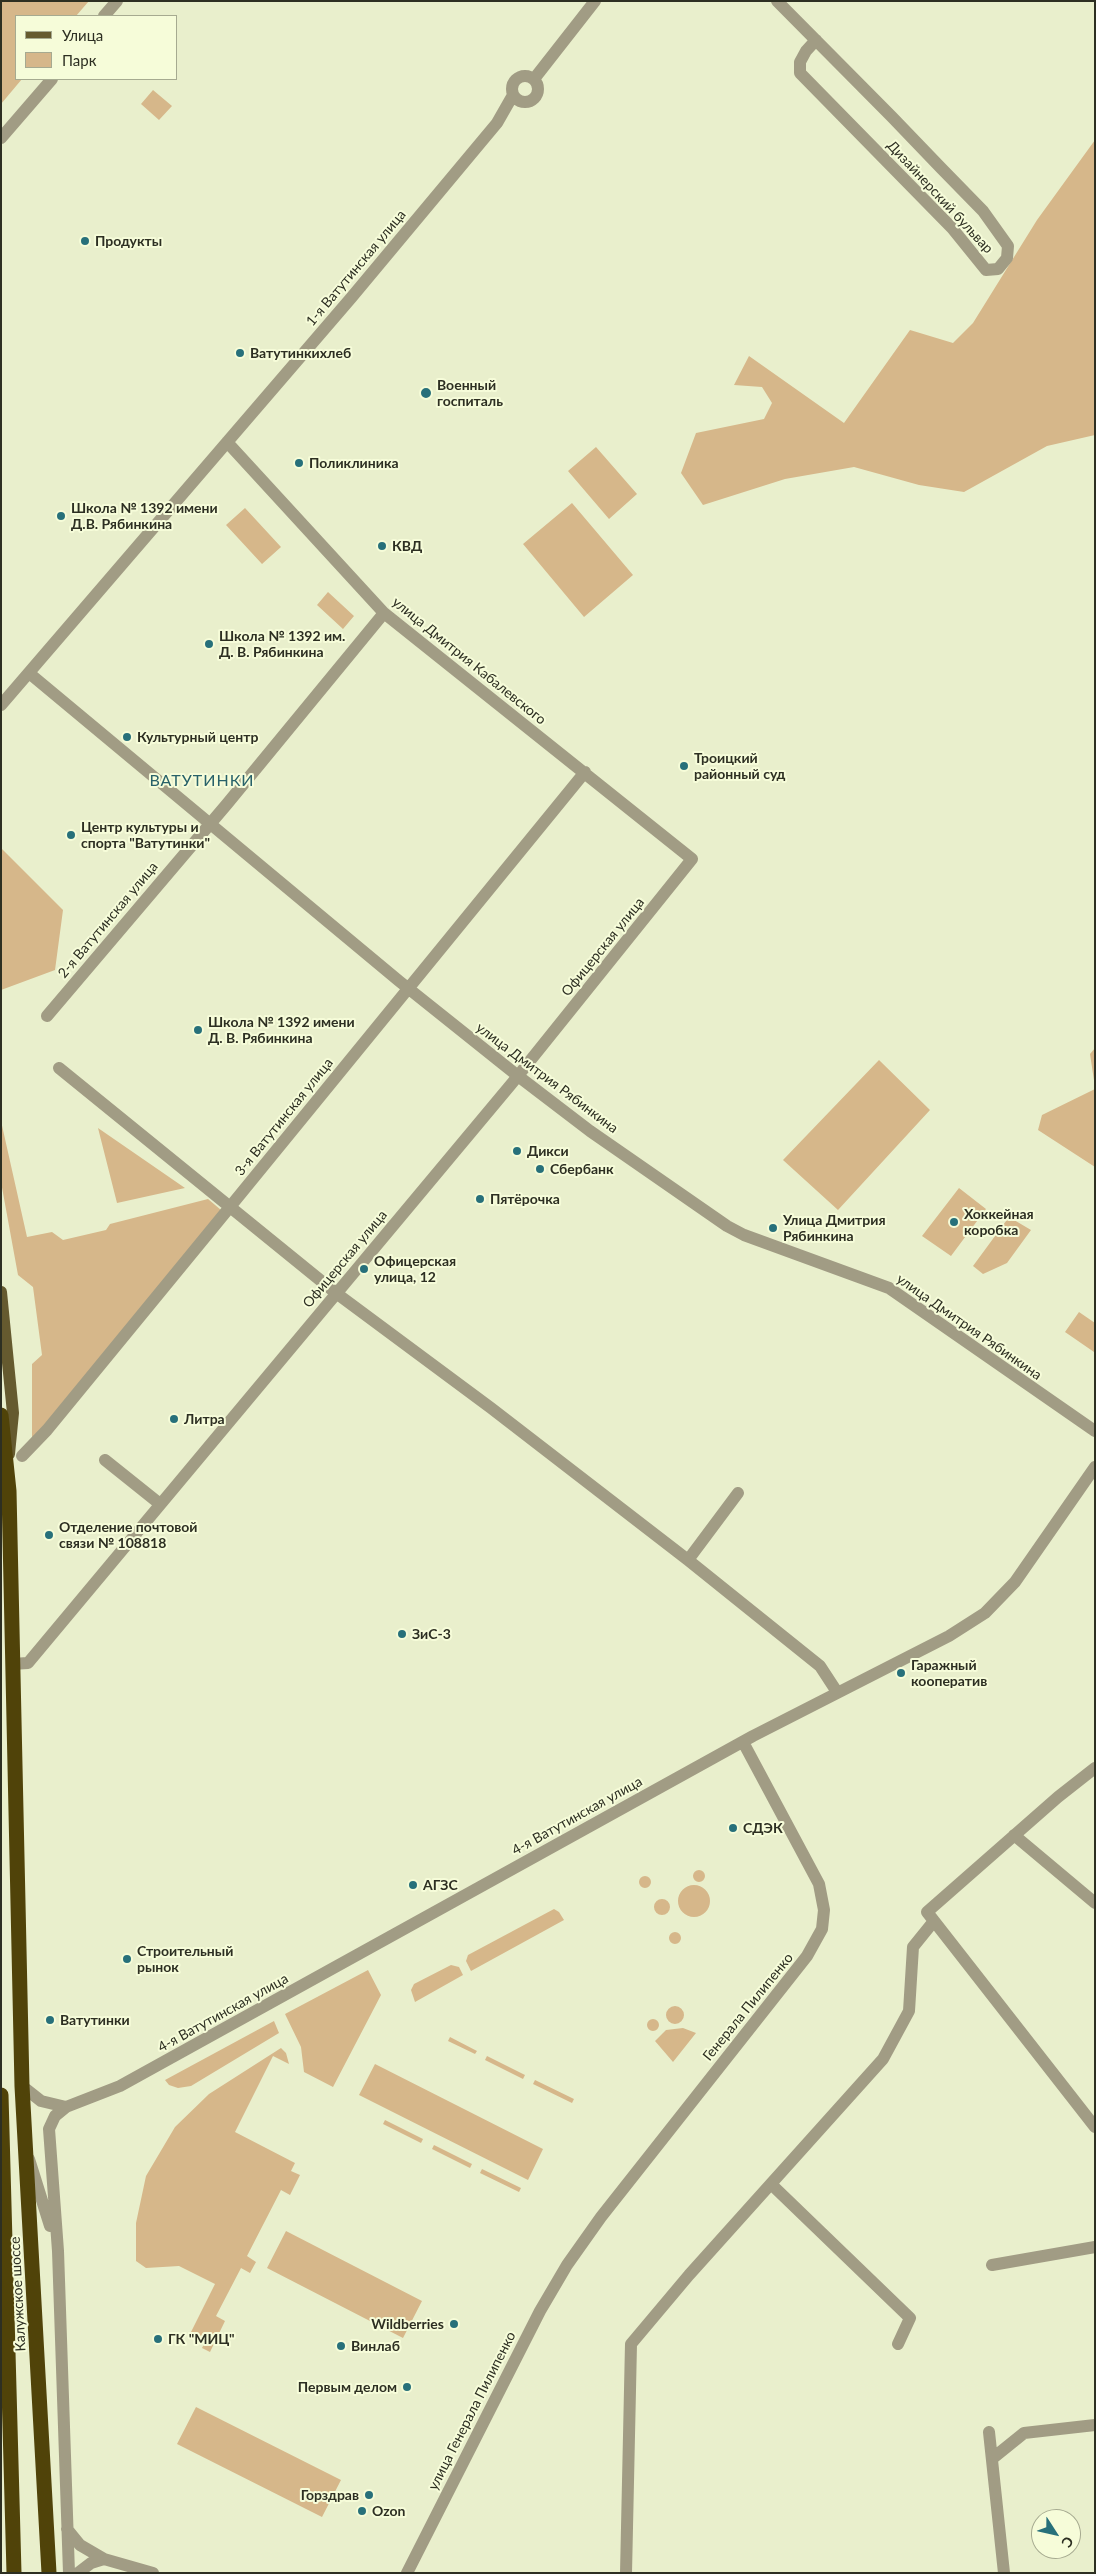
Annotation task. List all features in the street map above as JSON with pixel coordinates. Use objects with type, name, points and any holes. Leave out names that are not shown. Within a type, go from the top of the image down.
[{"type":"highway","name":"Калужское шоссе","points":[[1,1415],[8,1469],[22,2086],[49,2573]]},
{"type":"highway","name":"Калужское шоссе","points":[[1,2094],[14,2573]]},
{"type":"main road","points":[[1,1292],[13,1413],[8,1469]]},
{"type":"street","points":[[105,15],[117,1]]},
{"type":"street","points":[[534,79],[595,1]]},
{"type":"street","name":"Дизайнерский бульвар","points":[[778,1],[816,40],[983,212],[1008,246],[1007,258],[998,269],[986,270],[952,228],[800,73],[800,62],[806,51],[816,40]]},
{"type":"street","points":[[526,75],[534,79],[538,87],[536,96],[524,102],[513,94],[512,86],[517,78],[526,75]]},
{"type":"street","points":[[1,138],[51,80]]},
{"type":"street","name":"1-я Ватутинская улица","points":[[1,705],[306,351],[497,122],[513,94]]},
{"type":"street","name":"1-я Ватутинская улица","points":[[497,122],[524,102]]},
{"type":"street","name":"улица Дмитрия Кабалевского","points":[[227,442],[384,613],[585,772],[692,860]]},
{"type":"street","name":"2-я Ватутинская улица","points":[[47,1016],[384,613]]},
{"type":"street","name":"улица Дмитрия Рябинкина","points":[[29,673],[409,989],[590,1131],[727,1226],[759,1241],[889,1288],[1095,1432]]},
{"type":"street","name":"3-я Ватутинская улица","points":[[22,1456],[47,1430],[585,772]]},
{"type":"street","name":"Офицерская улица","points":[[12,1664],[28,1663],[518,1076],[692,860]]},
{"type":"street","points":[[59,1068],[336,1293],[491,1408],[688,1560],[820,1666],[837,1692]]},
{"type":"street","points":[[105,1460],[160,1504]]},
{"type":"street","name":"4-я Ватутинская улица","points":[[66,2107],[108,2092],[156,2067],[743,1742],[949,1636],[1001,1599],[1030,1563],[1095,1467]]},
{"type":"street","points":[[688,1560],[738,1493]]},
{"type":"street","name":"Генерала Пилипенко","points":[[567,2265],[601,2217],[808,1956],[822,1929],[824,1910],[819,1884],[743,1742]]},
{"type":"street","points":[[1095,1768],[1014,1835],[927,1912],[1095,2128]]},
{"type":"street","points":[[1014,1835],[1095,1903]]},
{"type":"street","points":[[626,2573],[631,2344],[883,2059],[909,2011],[913,1947],[934,1920]]},
{"type":"street","points":[[22,2086],[41,2101],[66,2107]]},
{"type":"street","points":[[66,2107],[55,2116],[49,2129],[58,2262],[69,2573]]},
{"type":"street","points":[[26,2151],[48,2216],[58,2262]]},
{"type":"street","points":[[771,2184],[910,2318],[898,2344]]},
{"type":"street","points":[[992,2265],[1095,2247]]},
{"type":"street","name":"улица Генерала Пилипенко","points":[[407,2573],[536,2320],[567,2265]]},
{"type":"street","points":[[993,2458],[1024,2433],[1095,2425]]},
{"type":"street","points":[[989,2432],[1004,2573]]},
{"type":"street","points":[[67,2529],[80,2545],[104,2559],[153,2573]]},
{"type":"street","points":[[78,2573],[91,2563],[104,2559]]},
{"type":"green space","points":[[1,1],[89,1],[77,15],[15,15],[15,80],[21,80],[1,104]]},
{"type":"green space","points":[[153,90],[172,106],[159,120],[141,104]]},
{"type":"green space","points":[[1095,140],[1095,435],[1047,446],[964,492],[919,485],[854,467],[785,479],[703,505],[681,473],[696,433],[764,419],[772,403],[762,387],[734,385],[749,356],[844,423],[910,330],[953,343],[973,323],[1037,220]]},
{"type":"green space","points":[[596,447],[637,494],[609,519],[568,471]]},
{"type":"green space","points":[[572,503],[633,575],[584,617],[523,544]]},
{"type":"green space","points":[[245,508],[281,547],[262,564],[226,525]]},
{"type":"green space","points":[[328,592],[354,616],[343,629],[317,605]]},
{"type":"green space","points":[[1,848],[63,910],[55,970],[1,990]]},
{"type":"green space","points":[[1095,1048],[1095,1087],[1090,1054]]},
{"type":"green space","points":[[879,1060],[930,1110],[838,1210],[783,1160]]},
{"type":"green space","points":[[1095,1089],[1095,1167],[1038,1130],[1042,1115]]},
{"type":"green space","points":[[1,1121],[27,1237],[52,1232],[63,1240],[106,1230],[110,1224],[208,1199],[221,1210],[32,1442],[32,1364],[42,1355],[33,1287],[18,1275],[1,1182]]},
{"type":"green space","points":[[98,1128],[185,1188],[117,1203]]},
{"type":"green space","name":"Хоккейная коробка","points":[[959,1188],[986,1209],[951,1256],[922,1236]]},
{"type":"green space","points":[[1009,1217],[1031,1230],[1007,1263],[983,1274],[973,1266]]},
{"type":"green space","points":[[1079,1312],[1095,1323],[1094,1352],[1065,1332]]},
{"type":"green space","points":[[697,1870],[701,1870],[705,1876],[701,1882],[697,1882],[693,1878],[693,1874]]},
{"type":"green space","points":[[643,1876],[647,1876],[651,1882],[647,1888],[643,1888],[639,1884],[639,1880]]},
{"type":"green space","points":[[694,1885],[706,1889],[710,1901],[706,1913],[694,1917],[682,1913],[678,1901],[682,1889]]},
{"type":"green space","points":[[659,1899],[665,1899],[670,1904],[668,1913],[659,1915],[654,1910],[654,1904]]},
{"type":"green space","points":[[554,1909],[559,1912],[564,1920],[471,1971],[466,1961],[468,1955]]},
{"type":"green space","points":[[673,1932],[677,1932],[681,1938],[677,1944],[673,1944],[669,1940],[669,1936]]},
{"type":"green space","points":[[451,1965],[459,1967],[463,1975],[415,2002],[411,1990],[414,1984]]},
{"type":"green space","points":[[368,1970],[381,1995],[333,2087],[304,2072],[301,2047],[285,2014]]},
{"type":"green space","points":[[671,2006],[679,2006],[684,2011],[682,2022],[671,2024],[666,2019],[666,2011]]},
{"type":"green space","points":[[651,2019],[655,2019],[659,2025],[655,2031],[651,2031],[647,2027],[647,2023]]},
{"type":"green space","points":[[274,2021],[279,2033],[191,2086],[178,2088],[169,2085],[165,2080]]},
{"type":"green space","points":[[683,2028],[696,2033],[673,2062],[655,2041],[666,2030]]},
{"type":"green space","points":[[450,2037],[477,2051],[475,2054],[448,2041]]},
{"type":"green space","points":[[281,2048],[286,2053],[289,2064],[273,2056],[235,2132],[295,2163],[291,2171],[300,2175],[290,2195],[281,2190],[247,2256],[256,2262],[250,2273],[241,2268],[216,2316],[225,2321],[210,2352],[202,2348],[204,2344],[190,2337],[190,2334],[215,2284],[179,2266],[146,2268],[136,2261],[136,2223],[146,2176],[175,2127],[209,2094]]},
{"type":"green space","points":[[487,2056],[525,2075],[523,2079],[485,2060]]},
{"type":"green space","points":[[375,2064],[543,2149],[528,2180],[359,2095]]},
{"type":"green space","points":[[535,2080],[574,2099],[572,2103],[533,2084]]},
{"type":"green space","points":[[385,2120],[423,2139],[421,2143],[383,2124]]},
{"type":"green space","points":[[434,2145],[472,2164],[470,2168],[432,2149]]},
{"type":"green space","points":[[482,2169],[521,2188],[519,2192],[480,2173]]},
{"type":"green space","points":[[286,2231],[422,2301],[403,2338],[267,2268]]},
{"type":"green space","points":[[196,2407],[341,2480],[322,2517],[177,2444]]},
{"type":"place","name":"Продукты","points":[[85,241]]},
{"type":"place","name":"Ватутинкихлеб","points":[[240,353]]},
{"type":"place","name":"Военный госпиталь","points":[[426,393]]},
{"type":"place","name":"Поликлиника","points":[[299,463]]},
{"type":"place","name":"Школа № 1392 имени Д.В. Рябинкина","points":[[61,516]]},
{"type":"place","name":"КВД","points":[[382,546]]},
{"type":"place","name":"Школа № 1392 им. Д. В. Рябинкина","points":[[209,644]]},
{"type":"place","name":"Культурный центр","points":[[127,737]]},
{"type":"place","name":"Троицкий районный суд","points":[[684,766]]},
{"type":"place","name":"Центр культуры и спорта \"Ватутинки\"","points":[[71,835]]},
{"type":"place","name":"Школа № 1392 имени Д. В. Рябинкина","points":[[198,1030]]},
{"type":"place","name":"Дикси","points":[[517,1151]]},
{"type":"place","name":"Сбербанк","points":[[540,1169]]},
{"type":"place","name":"Пятёрочка","points":[[480,1199]]},
{"type":"place","name":"Хоккейная коробка","points":[[954,1222]]},
{"type":"place","name":"Улица Дмитрия Рябинкина","points":[[773,1228]]},
{"type":"place","name":"Офицерская улица, 12","points":[[364,1269]]},
{"type":"place","name":"Литра","points":[[174,1419]]},
{"type":"place","name":"Отделение почтовой связи № 108818","points":[[49,1535]]},
{"type":"place","name":"ЗиС-3","points":[[402,1634]]},
{"type":"place","name":"Гаражный кооператив","points":[[901,1673]]},
{"type":"place","name":"СДЭК","points":[[733,1828]]},
{"type":"place","name":"АГЗС","points":[[413,1885]]},
{"type":"place","name":"Строительный рынок","points":[[127,1959]]},
{"type":"place","name":"Ватутинки","points":[[50,2020]]},
{"type":"place","name":"Wildberries","points":[[454,2324]]},
{"type":"place","name":"ГК \"МИЦ\"","points":[[158,2339]]},
{"type":"place","name":"Винлаб","points":[[341,2346]]},
{"type":"place","name":"Первым делом","points":[[407,2387]]},
{"type":"place","name":"Горздрав","points":[[369,2495]]},
{"type":"place","name":"Ozon","points":[[362,2511]]},
{"type":"district","name":"ВАТУТИНКИ","points":[[202,781]]}]
